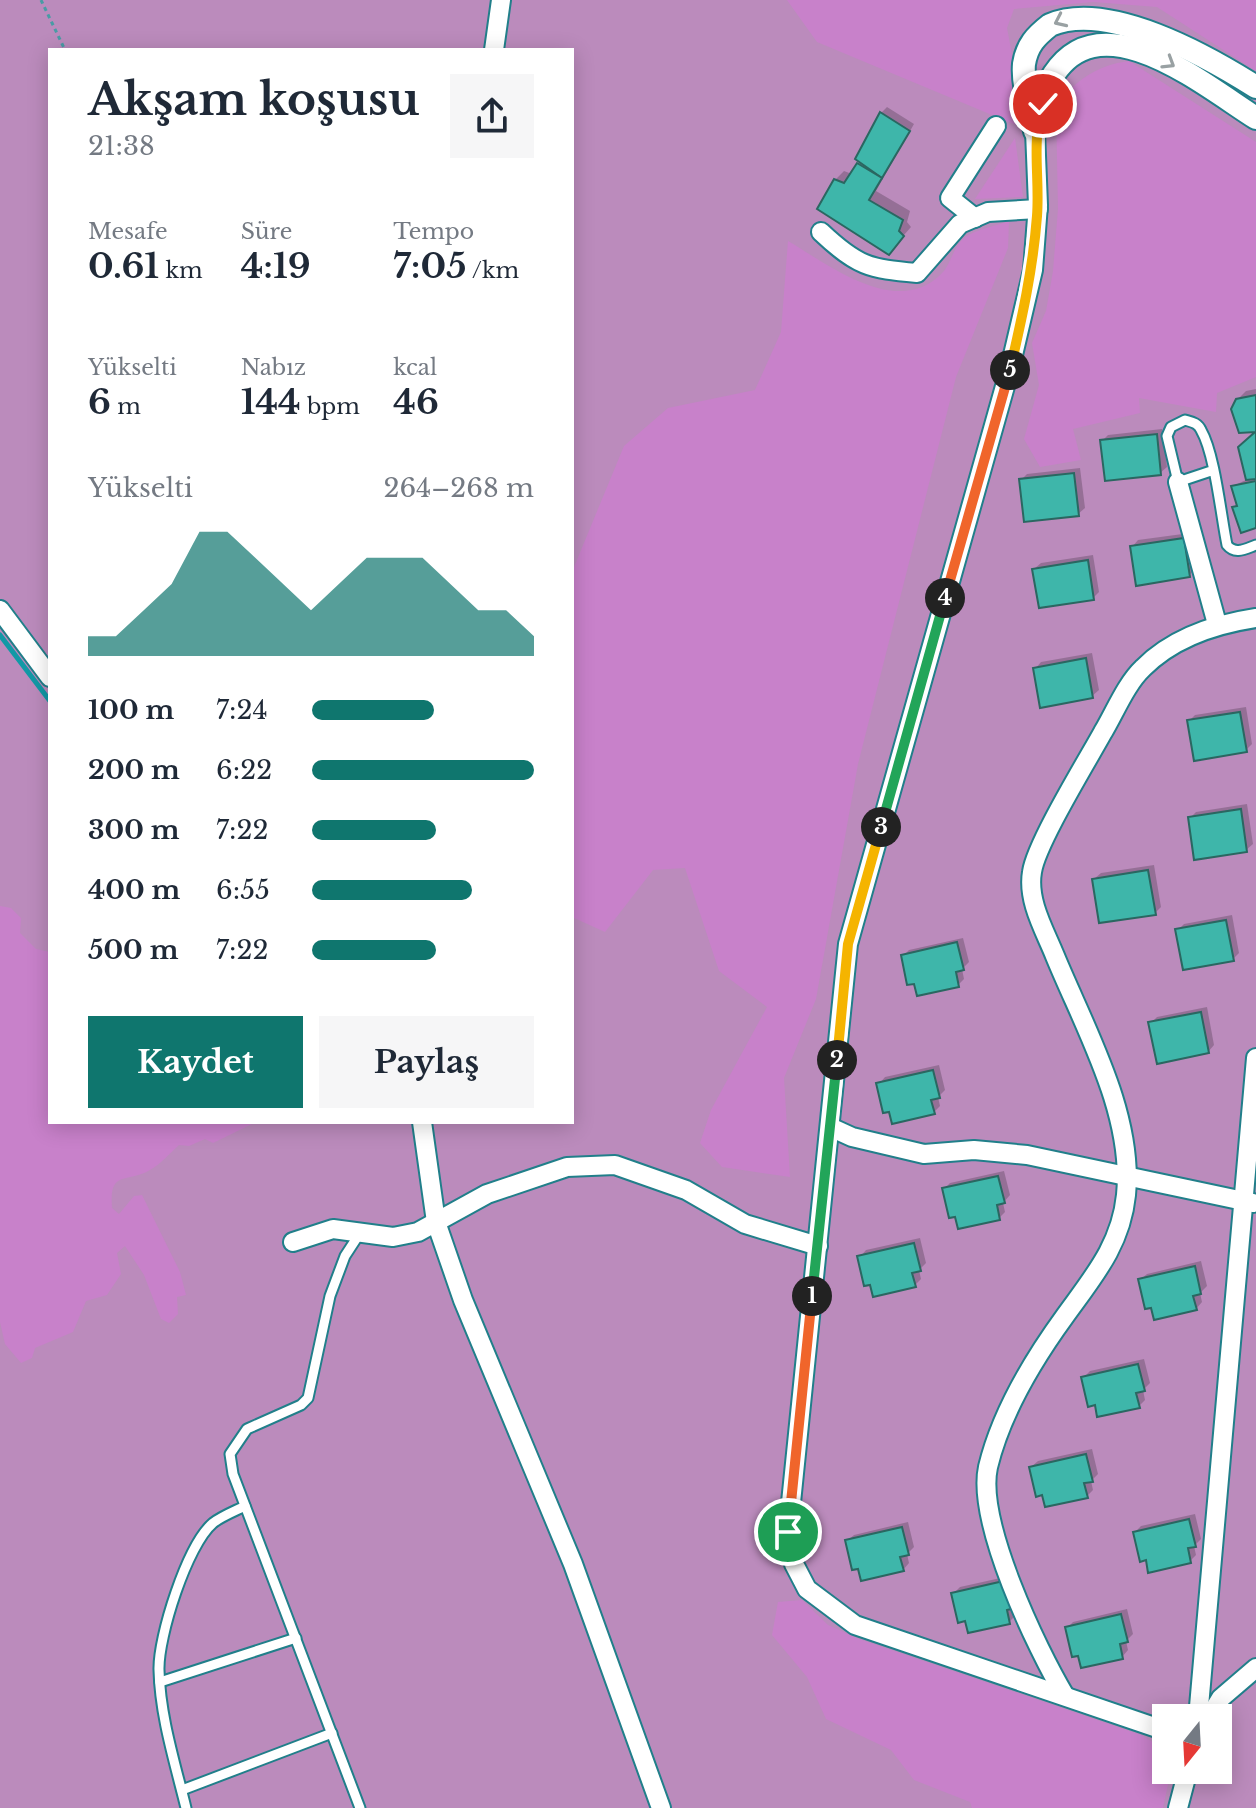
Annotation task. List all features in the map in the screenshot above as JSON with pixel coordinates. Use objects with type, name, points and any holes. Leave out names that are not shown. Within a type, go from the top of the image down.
[{"type":"street","points":[[494,48],[501,0]]},
{"type":"street","points":[[1152,1726],[855,1625],[807,1589],[794,1564],[788,1532],[848,944],[1009,372],[1033,270],[1038,209],[1035,131],[1024,66],[1033,39],[1057,19],[1092,10],[1136,17],[1179,38],[1256,87]]},
{"type":"street","points":[[1035,131],[1053,75],[1074,52],[1109,43],[1152,52],[1256,118]]},
{"type":"street","points":[[975,218],[950,198],[996,126]]},
{"type":"street","points":[[821,232],[838,248],[872,269],[917,273],[960,224],[988,212],[1038,209]]},
{"type":"street","points":[[1178,482],[1217,624]]},
{"type":"street","points":[[0,610],[48,674]]},
{"type":"street","points":[[1065,1696],[1038,1650],[999,1546],[987,1489],[988,1468],[1017,1392],[1117,1241],[1128,1175],[1122,1133],[1102,1070],[1035,908],[1032,871],[1096,745],[1142,668],[1181,642],[1217,624],[1256,618]]},
{"type":"street","points":[[1199,1704],[1250,1203],[1256,1058]]},
{"type":"street","points":[[422,1124],[436,1222],[463,1300],[573,1564],[661,1808]]},
{"type":"street","points":[[830,1127],[852,1137],[924,1154],[998,1151],[1128,1175],[1250,1203]]},
{"type":"street","points":[[293,1242],[333,1229],[393,1237],[418,1232],[487,1194],[567,1167],[615,1165],[686,1190],[745,1224],[818,1246]]},
{"type":"street","points":[[1217,1704],[1256,1668]]},
{"type":"street","points":[[1178,1808],[1184,1784]]},
{"type":"lane","points":[[1211,471],[1178,482],[1167,436],[1171,427],[1180,421],[1191,421],[1199,427],[1211,471],[1227,545],[1235,551],[1256,545]]},
{"type":"lane","points":[[360,1233],[345,1256],[330,1296],[308,1398],[301,1405],[247,1429],[233,1447],[231,1469],[360,1808]]},
{"type":"lane","points":[[186,1808],[160,1682],[161,1650],[189,1558],[214,1522],[245,1506]]},
{"type":"lane","points":[[160,1682],[296,1638]]},
{"type":"lane","points":[[182,1790],[332,1733]]},
{"type":"path","points":[[41,0],[64,48]]},
{"type":"shaded area","points":[[0,0],[1256,0],[1256,1808],[0,1808]]},
{"type":"shaded area","points":[[787,0],[1256,0],[1256,71],[1157,7],[1093,2],[1014,9],[1007,28],[1017,81],[1016,125],[817,42]]},
{"type":"shaded area","points":[[1129,61],[1256,142],[1256,377],[1217,393],[1216,412],[1139,398],[1140,413],[1073,429],[1081,460],[1040,467],[1024,439],[1039,385],[1032,343],[1046,311],[1053,271],[1058,209],[1056,107],[1070,89],[1087,76],[1107,66]]},
{"type":"shaded area","points":[[1015,138],[1023,197],[975,199]]},
{"type":"shaded area","points":[[1009,221],[1008,248],[956,377],[858,764],[816,999],[784,1078],[790,1177],[722,1167],[700,1143],[711,1110],[767,1007],[719,971],[685,868],[653,870],[605,932],[574,918],[574,567],[624,446],[668,408],[755,390],[781,332],[788,241],[865,284],[886,290],[907,291],[926,285],[944,271],[963,239]]},
{"type":"shaded area","points":[[0,906],[11,908],[21,918],[20,933],[36,949],[48,952],[48,1124],[252,1124],[213,1143],[205,1139],[189,1146],[179,1145],[154,1168],[121,1180],[113,1188],[112,1208],[119,1214],[134,1196],[142,1195],[180,1272],[186,1295],[177,1297],[178,1314],[169,1323],[161,1319],[144,1275],[125,1246],[117,1253],[121,1274],[107,1295],[86,1301],[73,1332],[35,1348],[32,1358],[21,1363],[5,1344],[0,1322]]},
{"type":"shaded area","points":[[802,1600],[828,1625],[859,1639],[1141,1735],[1152,1742],[1152,1784],[1168,1784],[1163,1808],[972,1808],[970,1802],[914,1780],[891,1750],[826,1719],[807,1677],[772,1635],[778,1602]]},
{"type":"building","points":[[880,112],[910,131],[882,178],[855,159]]},
{"type":"building","points":[[857,163],[882,178],[869,200],[903,220],[899,231],[904,236],[889,255],[817,209],[834,179],[844,183]]},
{"type":"building","points":[[1256,395],[1256,479],[1246,480],[1238,447],[1255,432],[1239,433],[1231,409],[1236,399]]},
{"type":"building","points":[[1157,434],[1161,475],[1105,481],[1100,440]]},
{"type":"building","points":[[1074,473],[1079,516],[1024,522],[1019,479]]},
{"type":"building","points":[[1256,481],[1256,528],[1241,533],[1232,507],[1237,506],[1231,486]]},
{"type":"building","points":[[1184,538],[1190,577],[1136,586],[1130,546]]},
{"type":"building","points":[[1088,560],[1094,600],[1039,608],[1032,569]]},
{"type":"building","points":[[1086,658],[1093,698],[1040,708],[1033,668]]},
{"type":"building","points":[[1240,712],[1247,752],[1194,761],[1187,720]]},
{"type":"building","points":[[1241,809],[1247,852],[1194,860],[1188,817]]},
{"type":"building","points":[[1148,870],[1156,915],[1099,923],[1092,879]]},
{"type":"building","points":[[1226,920],[1234,961],[1183,970],[1175,929]]},
{"type":"building","points":[[957,942],[964,970],[956,972],[959,987],[917,996],[914,984],[907,985],[901,955]]},
{"type":"building","points":[[1201,1012],[1209,1053],[1157,1064],[1148,1022]]},
{"type":"building","points":[[933,1070],[940,1098],[931,1100],[935,1114],[892,1124],[889,1112],[883,1113],[876,1083]]},
{"type":"building","points":[[998,1176],[1005,1203],[997,1205],[1000,1220],[958,1229],[955,1217],[949,1218],[942,1188]]},
{"type":"building","points":[[914,1243],[921,1271],[912,1273],[916,1287],[873,1297],[870,1285],[864,1286],[857,1256]]},
{"type":"building","points":[[1195,1266],[1201,1294],[1193,1296],[1197,1310],[1154,1320],[1151,1308],[1145,1309],[1138,1279]]},
{"type":"building","points":[[1138,1364],[1145,1391],[1136,1393],[1140,1408],[1097,1417],[1095,1405],[1088,1407],[1081,1377]]},
{"type":"building","points":[[1086,1454],[1093,1482],[1084,1483],[1088,1498],[1045,1507],[1042,1495],[1036,1497],[1029,1467]]},
{"type":"building","points":[[1189,1519],[1196,1547],[1188,1548],[1191,1563],[1148,1573],[1146,1560],[1140,1562],[1133,1532]]},
{"type":"building","points":[[902,1527],[909,1555],[900,1557],[904,1571],[861,1581],[858,1569],[852,1570],[845,1540]]},
{"type":"building","points":[[1008,1580],[1015,1608],[1007,1610],[1010,1624],[968,1633],[965,1621],[958,1623],[951,1593]]},
{"type":"building","points":[[1121,1614],[1128,1642],[1120,1644],[1123,1659],[1081,1668],[1078,1656],[1072,1657],[1065,1627]]},
{"type":"waterway","points":[[0,635],[48,698]]},
{"type":"route","points":[[788,1532],[848,944],[1009,372],[1033,270],[1038,205],[1035,131],[1043,104]]}]
